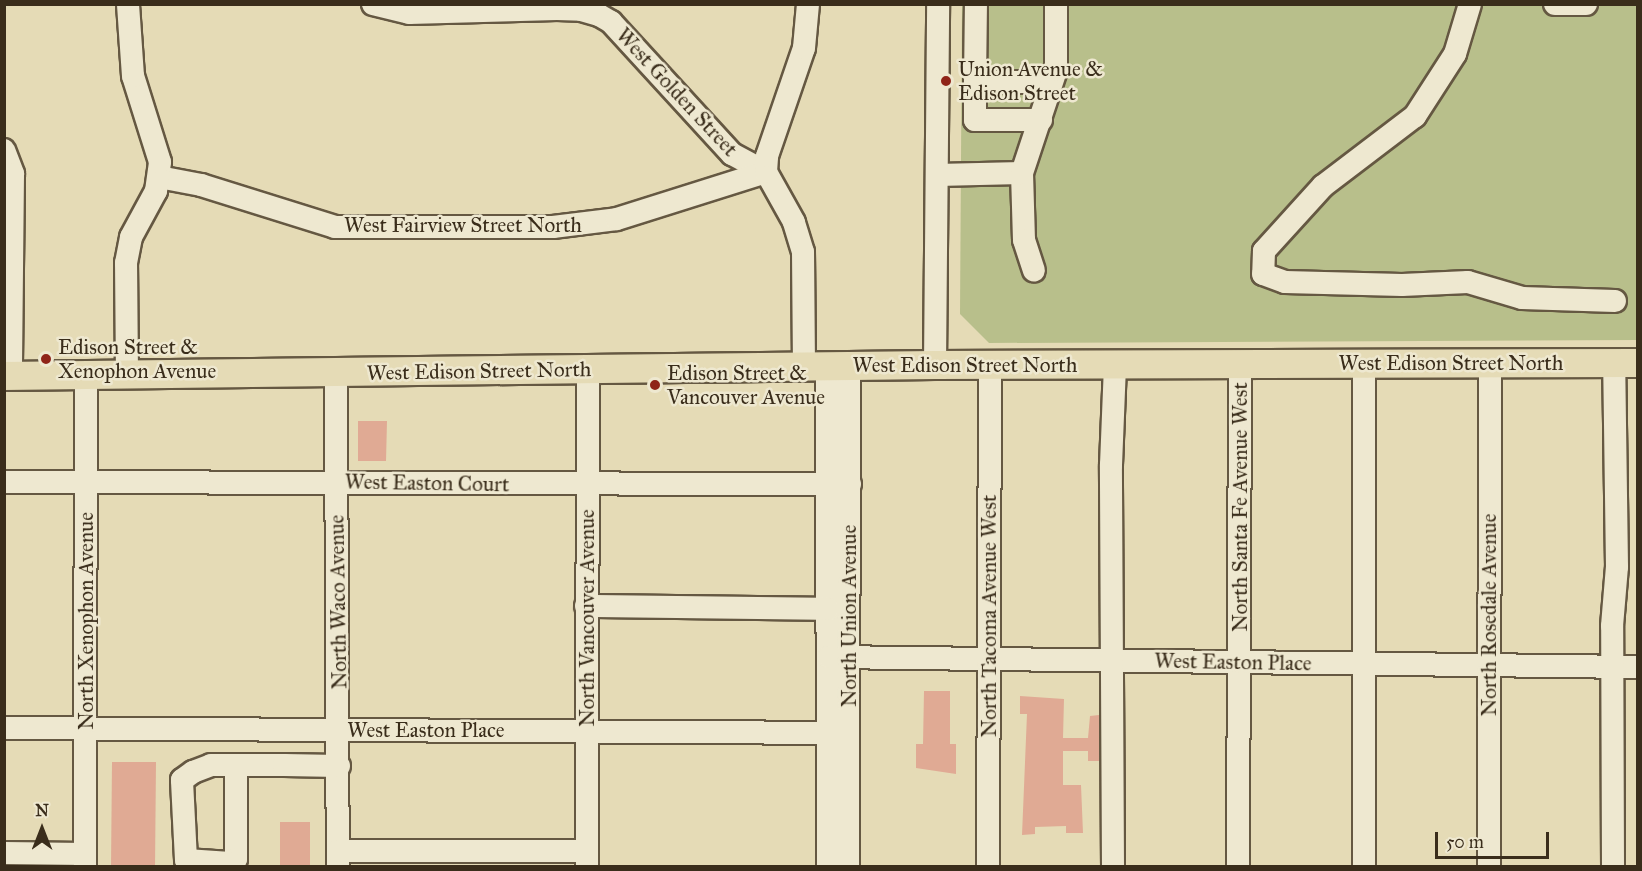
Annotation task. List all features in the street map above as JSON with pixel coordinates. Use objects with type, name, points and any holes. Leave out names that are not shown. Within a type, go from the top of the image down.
[{"type":"main road","name":"West Edison Street North","points":[[8,376],[935,365],[1626,363]]},
{"type":"street","points":[[127,375],[126,263],[130,237],[156,192],[159,177],[156,146],[133,76],[128,4]]},
{"type":"street","name":"West Golden Street","points":[[374,4],[409,13],[581,7],[611,22],[732,154],[766,172]]},
{"type":"street","points":[[808,4],[797,75],[767,156],[766,172],[794,222],[803,252],[827,366]]},
{"type":"street","points":[[935,365],[938,4]]},
{"type":"street","points":[[976,4],[975,120],[1041,120]]},
{"type":"street","points":[[1034,270],[1024,240],[1022,173],[1056,70],[1056,4]]},
{"type":"street","points":[[1470,4],[1455,54],[1415,116],[1323,186],[1264,251],[1263,274],[1285,282],[1402,285],[1468,282],[1522,298],[1616,301]]},
{"type":"street","points":[[1555,4],[1586,4]]},
{"type":"street","points":[[975,82],[1051,82]]},
{"type":"street","points":[[4,150],[13,174],[7,252],[8,376]]},
{"type":"street","name":"West Fairview Street North","points":[[159,177],[201,185],[335,226],[542,227],[617,219],[766,172]]},
{"type":"street","points":[[937,175],[1022,173]]},
{"type":"street","name":"North Rosedale Avenue","points":[[1489,867],[1490,363]]},
{"type":"street","points":[[1613,867],[1612,667],[1626,363]]},
{"type":"street","points":[[1113,867],[1111,661],[1115,364]]},
{"type":"street","name":"North Santa Fe Avenue West","points":[[1238,867],[1240,364]]},
{"type":"street","points":[[1364,364],[1364,867]]},
{"type":"street","name":"North Tacoma Avenue West","points":[[988,867],[990,365]]},
{"type":"street","name":"North Union Avenue","points":[[827,366],[828,609],[839,657]]},
{"type":"street","name":"North Union Avenue","points":[[827,366],[850,484],[839,657],[838,732],[828,867]]},
{"type":"street","name":"North Vancouver Avenue","points":[[587,859],[588,369]]},
{"type":"street","name":"North Waco Avenue","points":[[336,373],[338,859]]},
{"type":"street","name":"North Xenophon Avenue","points":[[85,860],[86,375]]},
{"type":"street","name":"West Easton Court","points":[[4,482],[336,482],[588,486],[850,484]]},
{"type":"street","points":[[586,606],[828,609]]},
{"type":"street","name":"West Easton Place","points":[[839,657],[1638,667]]},
{"type":"street","name":"West Easton Place","points":[[4,728],[838,732]]},
{"type":"street","name":"North Union Avenue","points":[[838,732],[848,867]]},
{"type":"street","points":[[236,765],[236,859],[230,863],[186,860],[183,857],[182,780],[211,765],[236,765],[339,766]]},
{"type":"street","points":[[4,853],[85,860]]},
{"type":"street","points":[[338,859],[587,859]]},
{"type":"green space","points":[[962,5],[1637,5],[1637,340],[989,343],[960,314]]},
{"type":"building","points":[[358,421],[387,421],[386,461],[358,461]]},
{"type":"building","points":[[924,691],[950,691],[950,744],[956,744],[956,774],[916,768],[916,744],[923,744]]},
{"type":"building","points":[[1020,696],[1064,699],[1063,738],[1088,738],[1090,716],[1099,715],[1099,761],[1088,761],[1088,751],[1063,751],[1063,785],[1081,785],[1083,833],[1066,833],[1066,826],[1035,827],[1035,834],[1022,835],[1027,714],[1020,714]]},
{"type":"building","points":[[112,762],[156,762],[155,867],[111,867]]},
{"type":"building","points":[[280,822],[310,822],[310,867],[280,867]]},
{"type":"place","name":"Union Avenue & Edison Street","points":[[946,81]]},
{"type":"place","name":"Edison Street & Xenophon Avenue","points":[[46,359]]},
{"type":"place","name":"Edison Street & Vancouver Avenue","points":[[655,385]]}]
